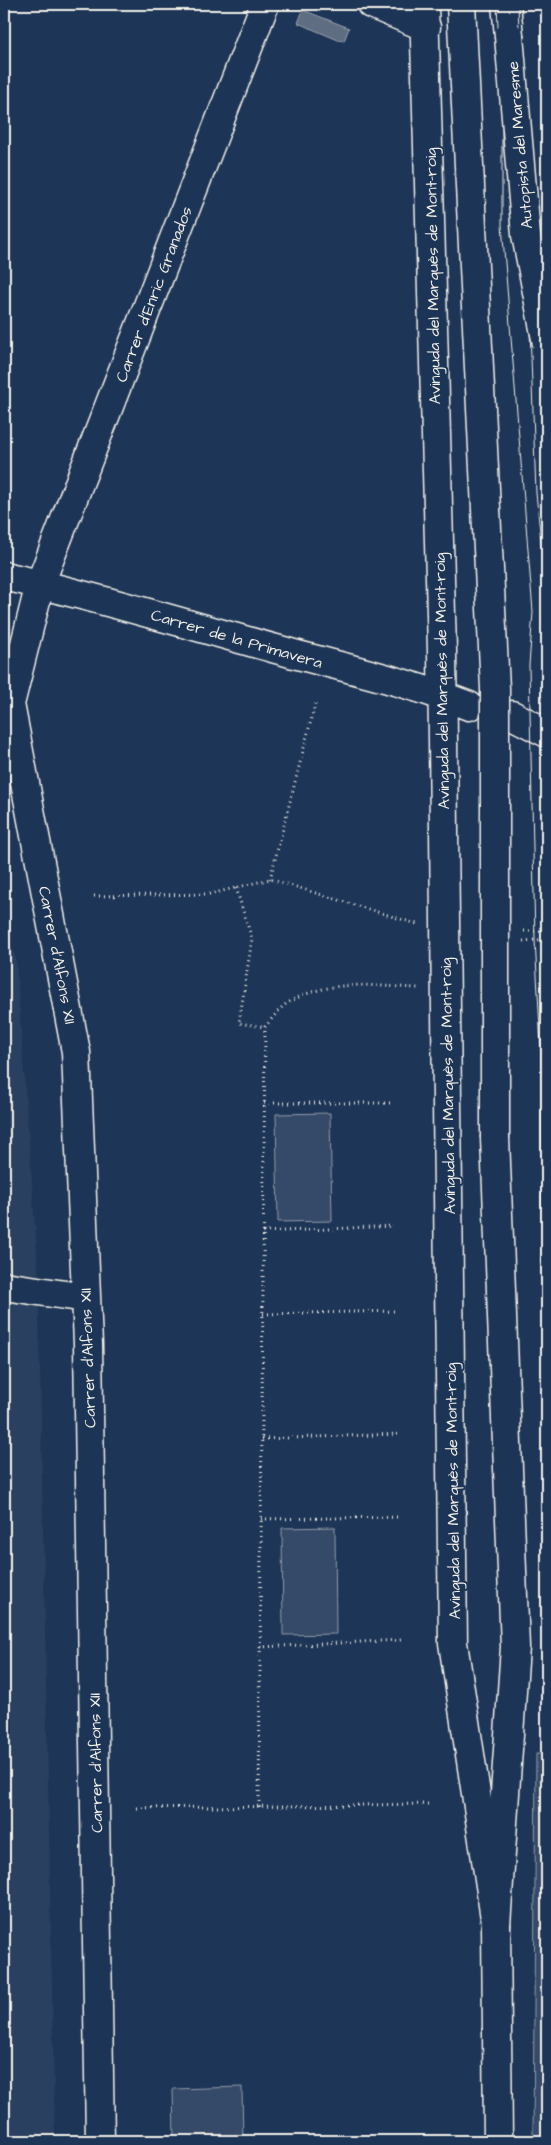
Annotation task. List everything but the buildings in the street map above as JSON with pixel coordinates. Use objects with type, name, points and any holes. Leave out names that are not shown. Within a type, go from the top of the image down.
[{"type":"main road","name":"Carrer d'Enric Granados","points":[[40,584],[265,4]]},
{"type":"main road","points":[[371,4],[425,16]]},
{"type":"main road","points":[[461,4],[495,688],[495,1138],[515,1647],[496,1925]]},
{"type":"main road","name":"Autopista del Maresme","points":[[506,4],[526,235],[547,344]]},
{"type":"main road","name":"Avinguda del Marquès de Mont-roig","points":[[425,16],[442,695],[453,1643],[496,1925],[498,2141]]},
{"type":"main road","name":"Carrer de la Primavera","points":[[4,576],[40,584],[442,695],[469,706]]},
{"type":"main road","name":"Carrer d'Alfons XII","points":[[40,584],[10,704],[76,1052],[86,1298],[100,2141]]},
{"type":"main road","points":[[512,715],[547,733]]},
{"type":"main road","points":[[4,1286],[86,1298]]},
{"type":"path","points":[[270,879],[316,701]]},
{"type":"path","points":[[94,896],[211,894],[270,879],[420,925]]},
{"type":"path","points":[[236,888],[252,939],[239,1023],[265,1027]]},
{"type":"path","points":[[517,931],[547,931]]},
{"type":"path","points":[[522,940],[547,939]]},
{"type":"path","points":[[260,1807],[265,1027],[285,1005],[318,990],[345,984],[421,988]]},
{"type":"path","points":[[264,1103],[392,1103]]},
{"type":"path","points":[[263,1232],[393,1226]]},
{"type":"path","points":[[263,1314],[396,1311]]},
{"type":"path","points":[[262,1439],[399,1434]]},
{"type":"path","points":[[261,1519],[400,1517]]},
{"type":"path","points":[[260,1647],[402,1640]]},
{"type":"path","points":[[137,1808],[429,1804]]},
{"type":"shaded area","points":[[303,10],[349,28],[344,41],[298,23]]},
{"type":"shaded area","points":[[4,918],[16,960],[38,1266],[55,2141],[4,2141]]},
{"type":"shaded area","points":[[330,1113],[332,1221],[278,1222],[276,1114]]},
{"type":"shaded area","points":[[335,1527],[336,1634],[283,1635],[282,1528]]},
{"type":"shaded area","points":[[536,1754],[547,1754],[547,2141],[533,2141]]},
{"type":"shaded area","points":[[242,2087],[243,2141],[174,2141],[173,2089]]},
{"type":"tram line","points":[[497,4],[502,119],[502,225],[533,612],[529,665],[535,940],[541,1047],[542,1284],[547,1444]]},
{"type":"tram line","points":[[518,4],[536,493],[544,571],[542,665],[547,795]]},
{"type":"tram line","points":[[546,2141],[547,2068]]}]
